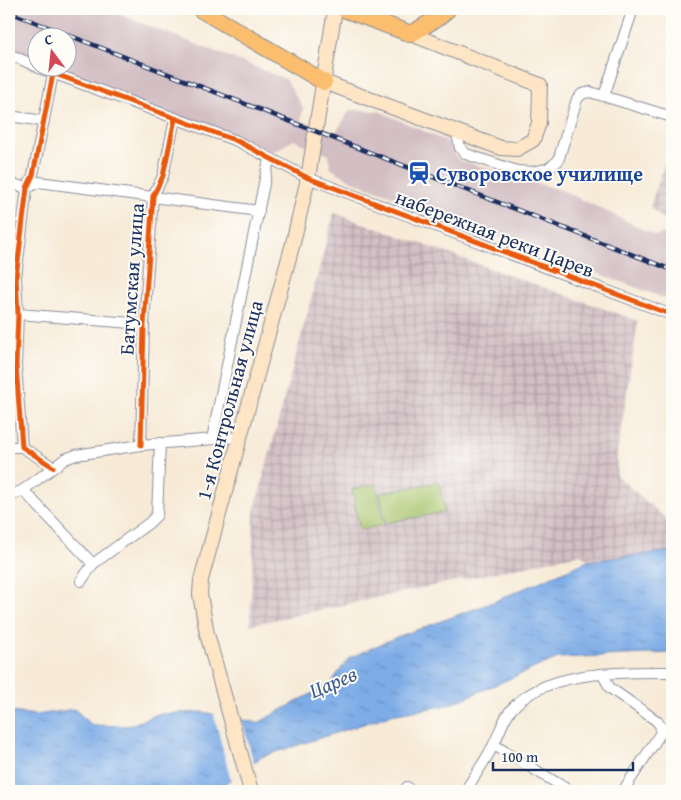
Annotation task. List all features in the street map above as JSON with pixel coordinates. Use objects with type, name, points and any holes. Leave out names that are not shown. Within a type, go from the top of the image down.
[{"type":"main road","points":[[200,9],[324,82],[457,133],[502,148],[517,149],[526,146],[537,133],[540,114],[540,85],[344,9]]},
{"type":"main road","name":"1-я Контрольная улица","points":[[251,791],[207,634],[200,594],[201,580],[293,243],[308,178],[335,9]]},
{"type":"main road","points":[[411,34],[439,17],[448,9]]},
{"type":"street","points":[[604,96],[633,9]]},
{"type":"street","name":"набережная реки Царев","points":[[9,54],[28,63]]},
{"type":"street","points":[[22,447],[12,361],[18,314],[16,277],[27,188],[33,175],[52,78]]},
{"type":"street","name":"набережная реки Царев","points":[[64,78],[237,141],[308,178],[672,315]]},
{"type":"street","points":[[457,133],[460,148],[466,154],[503,168],[517,171],[539,171],[547,169],[558,161],[579,96],[590,92],[672,118]]},
{"type":"street","points":[[9,116],[44,121]]},
{"type":"street","name":"Батумская улица","points":[[141,445],[144,324],[153,196],[163,176],[175,119]]},
{"type":"street","points":[[212,439],[269,159]]},
{"type":"street","points":[[9,183],[27,188],[38,182],[259,211]]},
{"type":"street","points":[[18,314],[144,324]]},
{"type":"street","points":[[9,497],[23,490],[54,467],[76,455],[141,445],[240,437]]},
{"type":"street","points":[[81,581],[94,564],[157,515],[160,443]]},
{"type":"street","points":[[9,447],[22,447],[54,467]]},
{"type":"street","points":[[23,490],[94,564]]},
{"type":"street","points":[[465,791],[494,744],[509,712],[531,692],[572,678],[672,672]]},
{"type":"street","points":[[603,675],[610,688],[657,720],[661,727],[660,734],[624,791]]},
{"type":"street","points":[[494,744],[570,791]]},
{"type":"shaded area","points":[[9,9],[105,9],[286,79],[303,108],[301,121],[336,132],[350,110],[379,111],[448,142],[458,160],[564,191],[655,235],[672,231],[672,301],[352,181],[330,168],[329,155],[294,140],[272,152],[71,78],[78,78],[78,28],[28,28],[28,62],[9,55]]},
{"type":"shaded area","points":[[664,165],[672,168],[672,228],[650,207]]},
{"type":"shaded area","points":[[334,213],[638,321],[617,455],[617,476],[672,524],[672,551],[588,561],[581,554],[250,625],[254,512]]},
{"type":"green space","points":[[439,482],[445,512],[386,523],[380,493]]},
{"type":"green space","points":[[376,484],[384,525],[360,530],[352,489]]},
{"type":"water","name":"Царев","points":[[672,551],[672,653],[558,658],[448,705],[391,715],[261,757],[219,788],[212,786],[210,791],[9,791],[9,712],[37,715],[74,709],[92,725],[128,726],[158,714],[203,712],[258,723],[331,683],[349,658],[397,637],[488,604],[588,561]]},
{"type":"pier","points":[[213,711],[241,717],[254,764],[231,781]]},
{"type":"railway","points":[[9,12],[672,270]]},
{"type":"cycle path","points":[[52,78],[33,175],[27,188],[16,277],[18,314],[16,365],[22,447],[53,467]]},
{"type":"cycle path","points":[[66,78],[237,141],[308,178],[672,315]]},
{"type":"cycle path","points":[[141,445],[144,324],[153,196],[163,176],[175,119]]},
{"type":"place","name":"Суворовское училище","points":[[419,173]]}]
